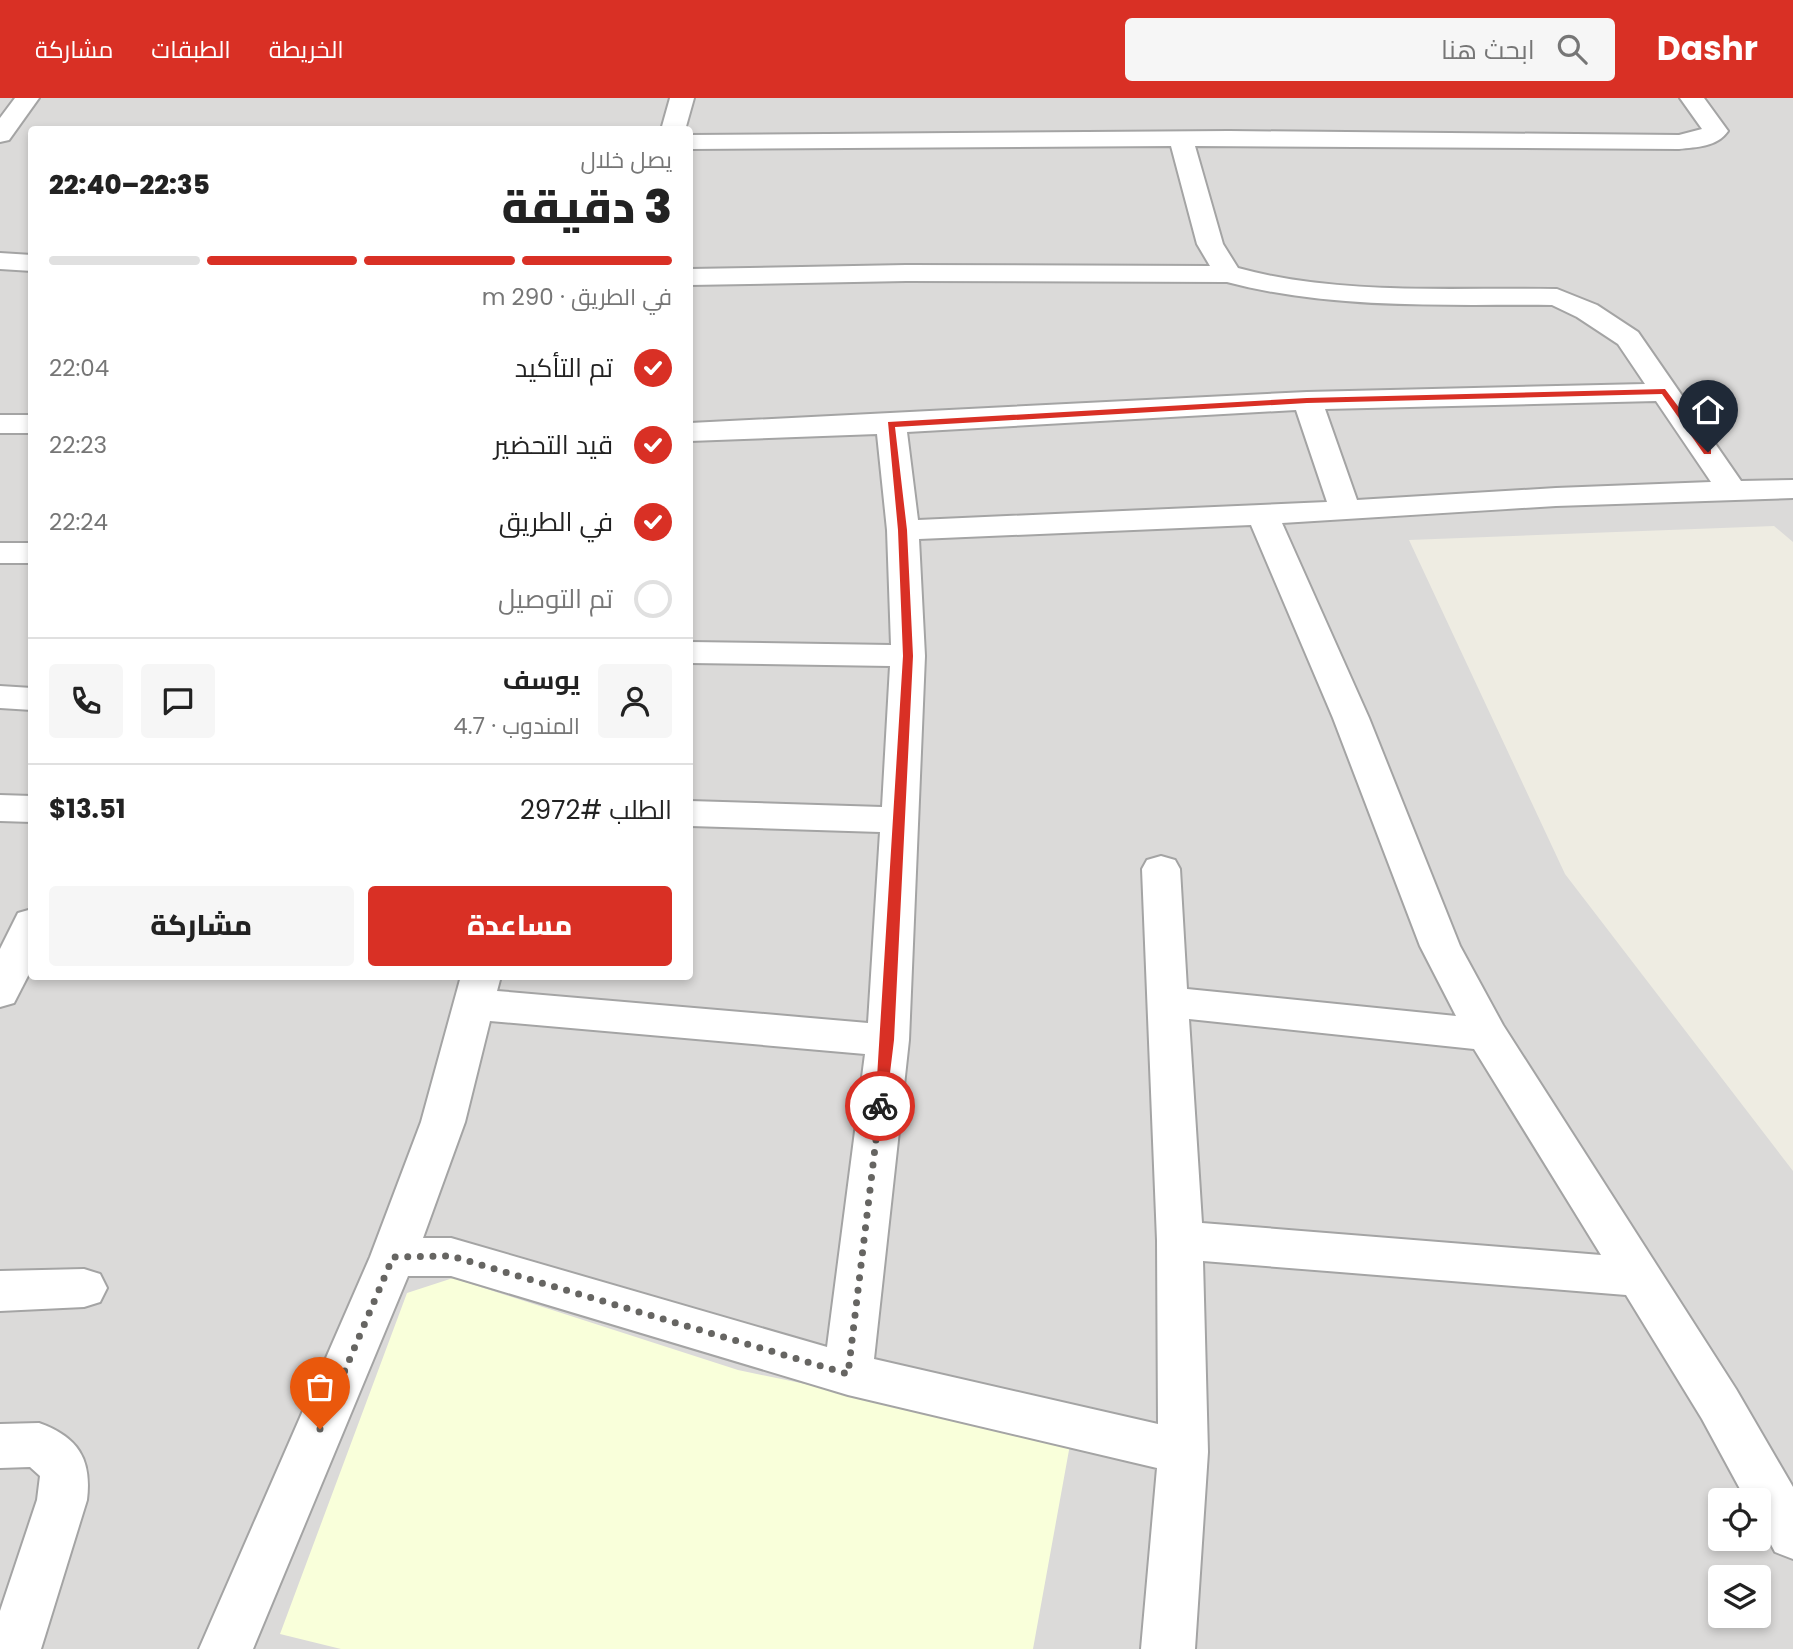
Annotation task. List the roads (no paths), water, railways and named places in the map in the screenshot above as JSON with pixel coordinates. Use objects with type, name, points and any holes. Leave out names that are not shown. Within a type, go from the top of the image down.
[{"type":"street","points":[[0,135],[27,98]]},
{"type":"street","points":[[674,126],[682,98]]},
{"type":"street","points":[[693,142],[1181,139],[1679,142],[1703,139],[1716,131],[1692,98]]},
{"type":"street","points":[[1181,139],[1210,244],[1228,274]]},
{"type":"street","points":[[0,261],[28,263]]},
{"type":"street","points":[[693,277],[906,273],[1228,274],[1269,285],[1355,294],[1557,297],[1587,311],[1628,338],[1732,491]]},
{"type":"street","points":[[693,432],[1307,401],[1665,392]]},
{"type":"street","points":[[1307,401],[1345,509]]},
{"type":"street","points":[[0,424],[28,424]]},
{"type":"street","points":[[848,1374],[888,1040],[908,656],[903,530],[891,424]]},
{"type":"street","points":[[903,530],[1793,489]]},
{"type":"street","points":[[1263,515],[1351,718],[1423,909],[1487,1035],[1719,1404],[1793,1535]]},
{"type":"street","points":[[0,553],[28,553]]},
{"type":"street","points":[[693,652],[908,656]]},
{"type":"street","points":[[0,697],[28,699]]},
{"type":"street","points":[[0,808],[28,809]]},
{"type":"street","points":[[693,813],[900,820]]},
{"type":"street","points":[[1161,869],[1180,1240],[1183,1452],[1168,1649]]},
{"type":"street","points":[[0,992],[28,932]]},
{"type":"street","points":[[226,1649],[393,1257],[443,1122],[476,990],[888,1040]]},
{"type":"street","points":[[1169,1002],[1487,1035]]},
{"type":"street","points":[[1180,1240],[1640,1277]]},
{"type":"street","points":[[393,1257],[451,1256],[848,1374],[1183,1452]]},
{"type":"street","points":[[0,1291],[84,1288]]},
{"type":"street","points":[[0,1446],[39,1445],[57,1459],[65,1475],[62,1500],[14,1649]]}]
